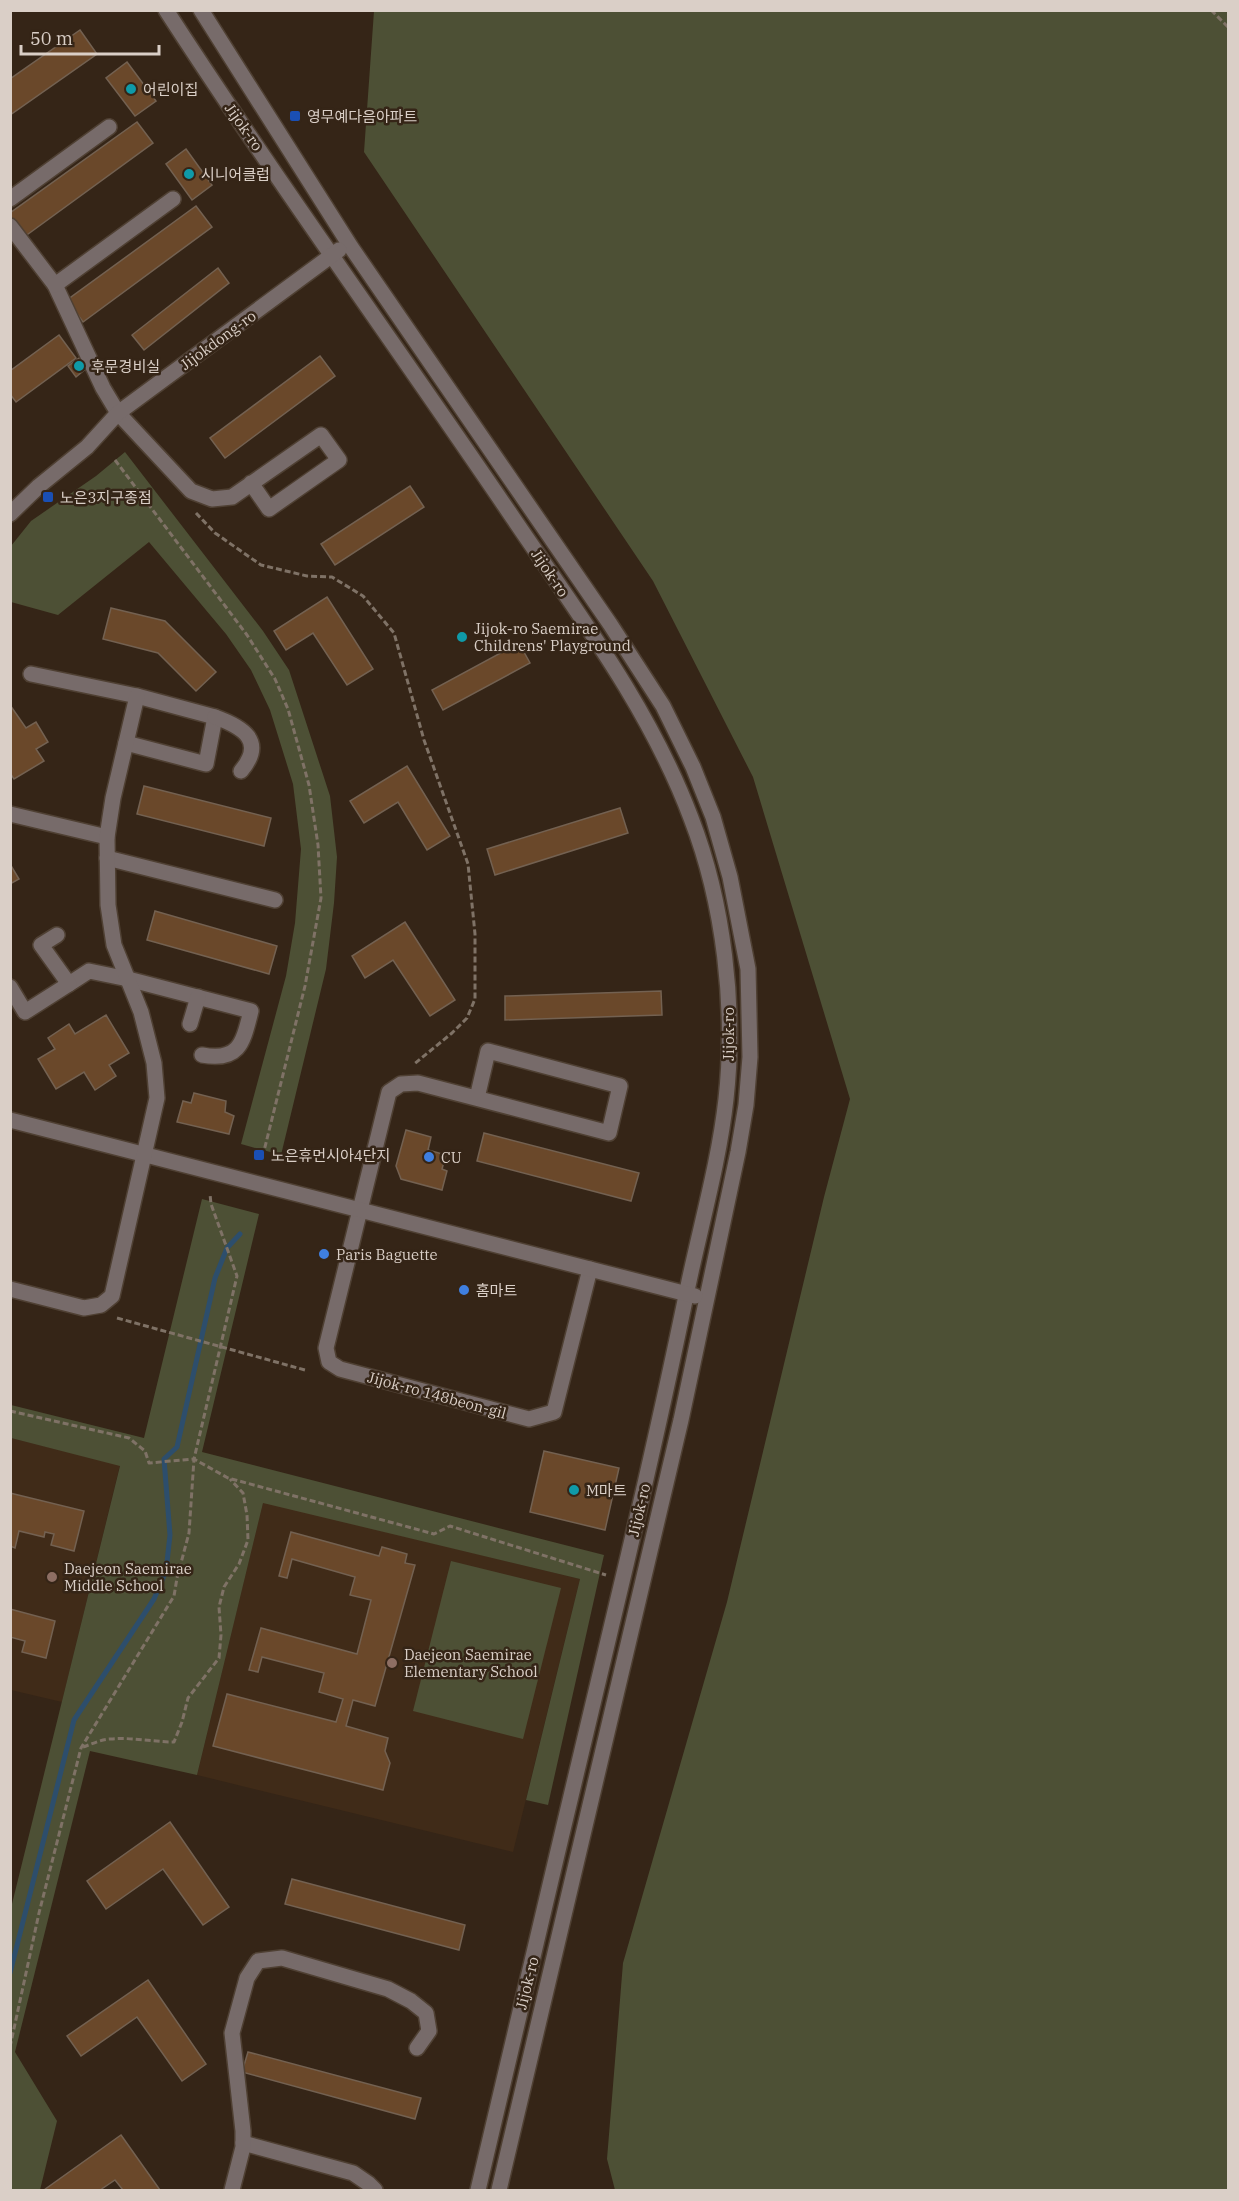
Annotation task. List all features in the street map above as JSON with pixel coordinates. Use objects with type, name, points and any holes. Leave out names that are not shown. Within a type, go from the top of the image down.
[{"type":"street","name":"Jijok-ro","points":[[166,10],[201,65],[593,635],[645,716],[674,775],[694,824],[710,882],[727,972],[729,1057],[718,1148],[642,1496],[478,2190]]},
{"type":"street","name":"Jijok-ro","points":[[201,10],[349,243],[610,624],[663,706],[693,767],[713,817],[730,877],[748,969],[750,1057],[746,1105],[738,1152],[681,1420],[499,2190]]},
{"type":"street","points":[[10,199],[109,127]]},
{"type":"street","points":[[55,285],[173,198]]},
{"type":"street","points":[[10,226],[55,285],[103,388],[118,413],[191,491],[212,499],[232,497],[251,483],[321,435],[339,460],[269,509],[251,483]]},
{"type":"street","name":"Jijokdong-ro","points":[[10,514],[39,486],[87,447],[118,413],[349,243]]},
{"type":"street","points":[[31,674],[137,696],[233,724],[246,733],[251,746],[250,760],[241,771]]},
{"type":"street","points":[[10,1289],[84,1308],[101,1305],[112,1296],[145,1155],[157,1098],[154,1063],[141,1012],[114,945],[108,906],[107,858],[107,837],[113,798],[137,696]]},
{"type":"street","points":[[126,743],[206,764],[215,717]]},
{"type":"street","points":[[10,814],[107,837]]},
{"type":"street","points":[[107,858],[275,900]]},
{"type":"street","points":[[57,935],[41,945],[69,984]]},
{"type":"street","points":[[10,987],[25,1012],[89,971],[251,1011],[243,1041],[231,1054],[219,1058],[202,1055]]},
{"type":"street","points":[[190,1024],[198,997]]},
{"type":"street","points":[[361,1210],[389,1092],[401,1084],[418,1083],[609,1133],[620,1086],[488,1051],[477,1098]]},
{"type":"street","points":[[10,1120],[707,1298]]},
{"type":"street","name":"Jijok-ro 148beon-gil","points":[[361,1210],[327,1347],[329,1362],[340,1369],[529,1419],[554,1412],[590,1269]]},
{"type":"street","points":[[232,2190],[243,2143],[232,2033],[247,1978],[258,1961],[282,1958],[388,1989],[411,2001],[426,2013],[429,2031],[417,2048]]},
{"type":"street","points":[[243,2143],[353,2173],[375,2190]]},
{"type":"path","points":[[1211,10],[1228,27]]},
{"type":"path","points":[[115,460],[247,635],[275,679],[288,709],[309,784],[318,845],[321,898],[305,986],[264,1151]]},
{"type":"path","points":[[196,513],[215,534],[261,565],[307,576],[332,577],[363,596],[394,633],[424,741],[468,864],[475,934],[475,999],[467,1017],[452,1033],[413,1065]]},
{"type":"path","points":[[10,2047],[39,1913],[81,1748],[174,1596],[189,1533],[194,1459],[237,1276],[211,1204],[210,1194]]},
{"type":"path","points":[[117,1318],[305,1370]]},
{"type":"path","points":[[10,1410],[129,1438],[144,1451],[149,1463],[194,1459],[228,1478],[434,1534],[450,1526],[610,1576]]},
{"type":"path","points":[[81,1748],[108,1739],[135,1738],[174,1742],[188,1698],[219,1658],[221,1635],[219,1607],[224,1587],[239,1564],[248,1540],[243,1493],[228,1478]]},
{"type":"shaded area","name":"Daejeon Saemirae Middle School","points":[[11,1438],[120,1465],[62,1702],[11,1690]]},
{"type":"shaded area","name":"Daejeon Saemirae Elementary School","points":[[263,1502],[580,1579],[513,1852],[197,1775]]},
{"type":"green space","points":[[374,11],[1228,11],[1228,2190],[615,2190],[607,2159],[623,1963],[727,1602],[824,1197],[850,1099],[753,777],[653,581],[364,152]]},
{"type":"green space","points":[[125,452],[263,631],[289,670],[330,796],[337,857],[326,969],[281,1155],[241,1144],[286,976],[295,923],[301,849],[293,784],[270,710],[251,670],[226,634],[149,542],[58,615],[11,602],[11,546],[31,521],[96,476]]},
{"type":"green space","points":[[202,1199],[259,1214],[202,1452],[604,1555],[548,1805],[526,1800],[580,1579],[263,1503],[197,1775],[90,1751],[15,2052],[57,2121],[40,2190],[11,2190],[11,1908],[120,1466],[11,1438],[11,1405],[144,1438]]},
{"type":"green space","points":[[451,1561],[561,1588],[523,1739],[413,1711]]},
{"type":"building","points":[[80,30],[97,54],[10,115],[10,79]]},
{"type":"building","name":"어린이집","points":[[127,62],[156,101],[135,116],[106,78]]},
{"type":"building","points":[[137,122],[153,143],[24,237],[10,218],[10,213]]},
{"type":"building","name":"시니어클럽","points":[[186,149],[212,185],[192,200],[166,164]]},
{"type":"building","points":[[196,206],[212,227],[83,322],[67,300]]},
{"type":"building","points":[[218,268],[229,283],[144,350],[132,335]]},
{"type":"building","points":[[59,335],[76,358],[16,402],[10,394],[10,371]]},
{"type":"building","name":"후문경비실","points":[[82,356],[89,366],[76,377],[68,366]]},
{"type":"building","points":[[320,356],[335,376],[225,458],[210,438]]},
{"type":"building","points":[[410,486],[424,507],[335,565],[321,544]]},
{"type":"building","points":[[327,597],[373,669],[347,685],[313,633],[286,650],[274,631]]},
{"type":"building","points":[[111,608],[165,621],[216,672],[196,691],[158,653],[103,639]]},
{"type":"building","points":[[519,643],[530,663],[443,710],[432,690]]},
{"type":"building","points":[[10,705],[26,728],[36,722],[48,742],[36,749],[44,761],[14,779],[10,773]]},
{"type":"building","points":[[407,766],[450,836],[427,850],[398,802],[364,823],[350,801]]},
{"type":"building","points":[[144,786],[271,818],[264,846],[137,814]]},
{"type":"building","points":[[620,808],[628,833],[495,875],[487,849]]},
{"type":"building","points":[[10,864],[19,879],[10,884]]},
{"type":"building","points":[[155,911],[277,946],[269,974],[147,940]]},
{"type":"building","points":[[405,922],[455,1000],[430,1016],[393,960],[365,978],[352,956]]},
{"type":"building","points":[[661,991],[662,1015],[505,1020],[505,996]]},
{"type":"building","points":[[106,1015],[129,1053],[109,1065],[116,1076],[95,1090],[84,1072],[56,1089],[38,1059],[55,1049],[48,1038],[69,1024],[75,1034]]},
{"type":"building","points":[[194,1093],[226,1101],[225,1112],[234,1116],[229,1134],[177,1122],[183,1101],[191,1103]]},
{"type":"building","points":[[406,1130],[431,1137],[428,1150],[446,1155],[442,1169],[447,1171],[442,1190],[401,1179],[396,1166]]},
{"type":"building","points":[[484,1133],[639,1173],[631,1201],[477,1161]]},
{"type":"building","name":"M마트","points":[[544,1451],[619,1468],[605,1530],[530,1512]]},
{"type":"building","points":[[10,1493],[84,1511],[74,1551],[51,1545],[54,1534],[45,1532],[44,1537],[19,1531],[15,1548],[10,1546]]},
{"type":"building","points":[[291,1532],[379,1556],[382,1547],[407,1554],[405,1563],[415,1565],[375,1706],[353,1700],[346,1726],[388,1738],[385,1751],[390,1763],[383,1790],[213,1746],[227,1694],[336,1722],[343,1699],[319,1692],[324,1673],[262,1657],[258,1672],[249,1670],[261,1628],[357,1654],[371,1600],[350,1595],[355,1577],[292,1559],[287,1578],[279,1576]]},
{"type":"building","points":[[10,1609],[55,1621],[46,1658],[22,1652],[25,1641],[10,1637]]},
{"type":"building","points":[[170,1822],[229,1907],[203,1925],[163,1869],[106,1909],[87,1881]]},
{"type":"building","points":[[292,1879],[465,1925],[459,1950],[285,1904]]},
{"type":"building","points":[[148,1980],[206,2064],[182,2081],[137,2017],[81,2056],[67,2036]]},
{"type":"building","points":[[248,2052],[421,2098],[415,2119],[242,2072]]},
{"type":"building","points":[[121,2135],[160,2190],[123,2190],[115,2180],[100,2190],[44,2190]]},
{"type":"waterway","points":[[10,1973],[74,1720],[154,1599],[166,1571],[170,1535],[164,1459],[177,1447],[215,1278],[227,1248],[240,1234]]},
{"type":"place","name":"어린이집","points":[[131,89]]},
{"type":"place","name":"영무예다음아파트","points":[[295,116]]},
{"type":"place","name":"시니어클럽","points":[[189,174]]},
{"type":"place","name":"후문경비실","points":[[79,366]]},
{"type":"place","name":"노은3지구종점","points":[[48,497]]},
{"type":"place","name":"Jijok-ro Saemirae Childrens' Playground","points":[[462,637]]},
{"type":"place","name":"노은휴먼시아4단지","points":[[259,1155]]},
{"type":"place","name":"CU","points":[[429,1157]]},
{"type":"place","name":"Paris Baguette","points":[[324,1254]]},
{"type":"place","name":"홈마트","points":[[464,1290]]},
{"type":"place","name":"M마트","points":[[574,1490]]},
{"type":"place","name":"Daejeon Saemirae Middle School","points":[[52,1577]]},
{"type":"place","name":"Daejeon Saemirae Elementary School","points":[[392,1663]]}]
